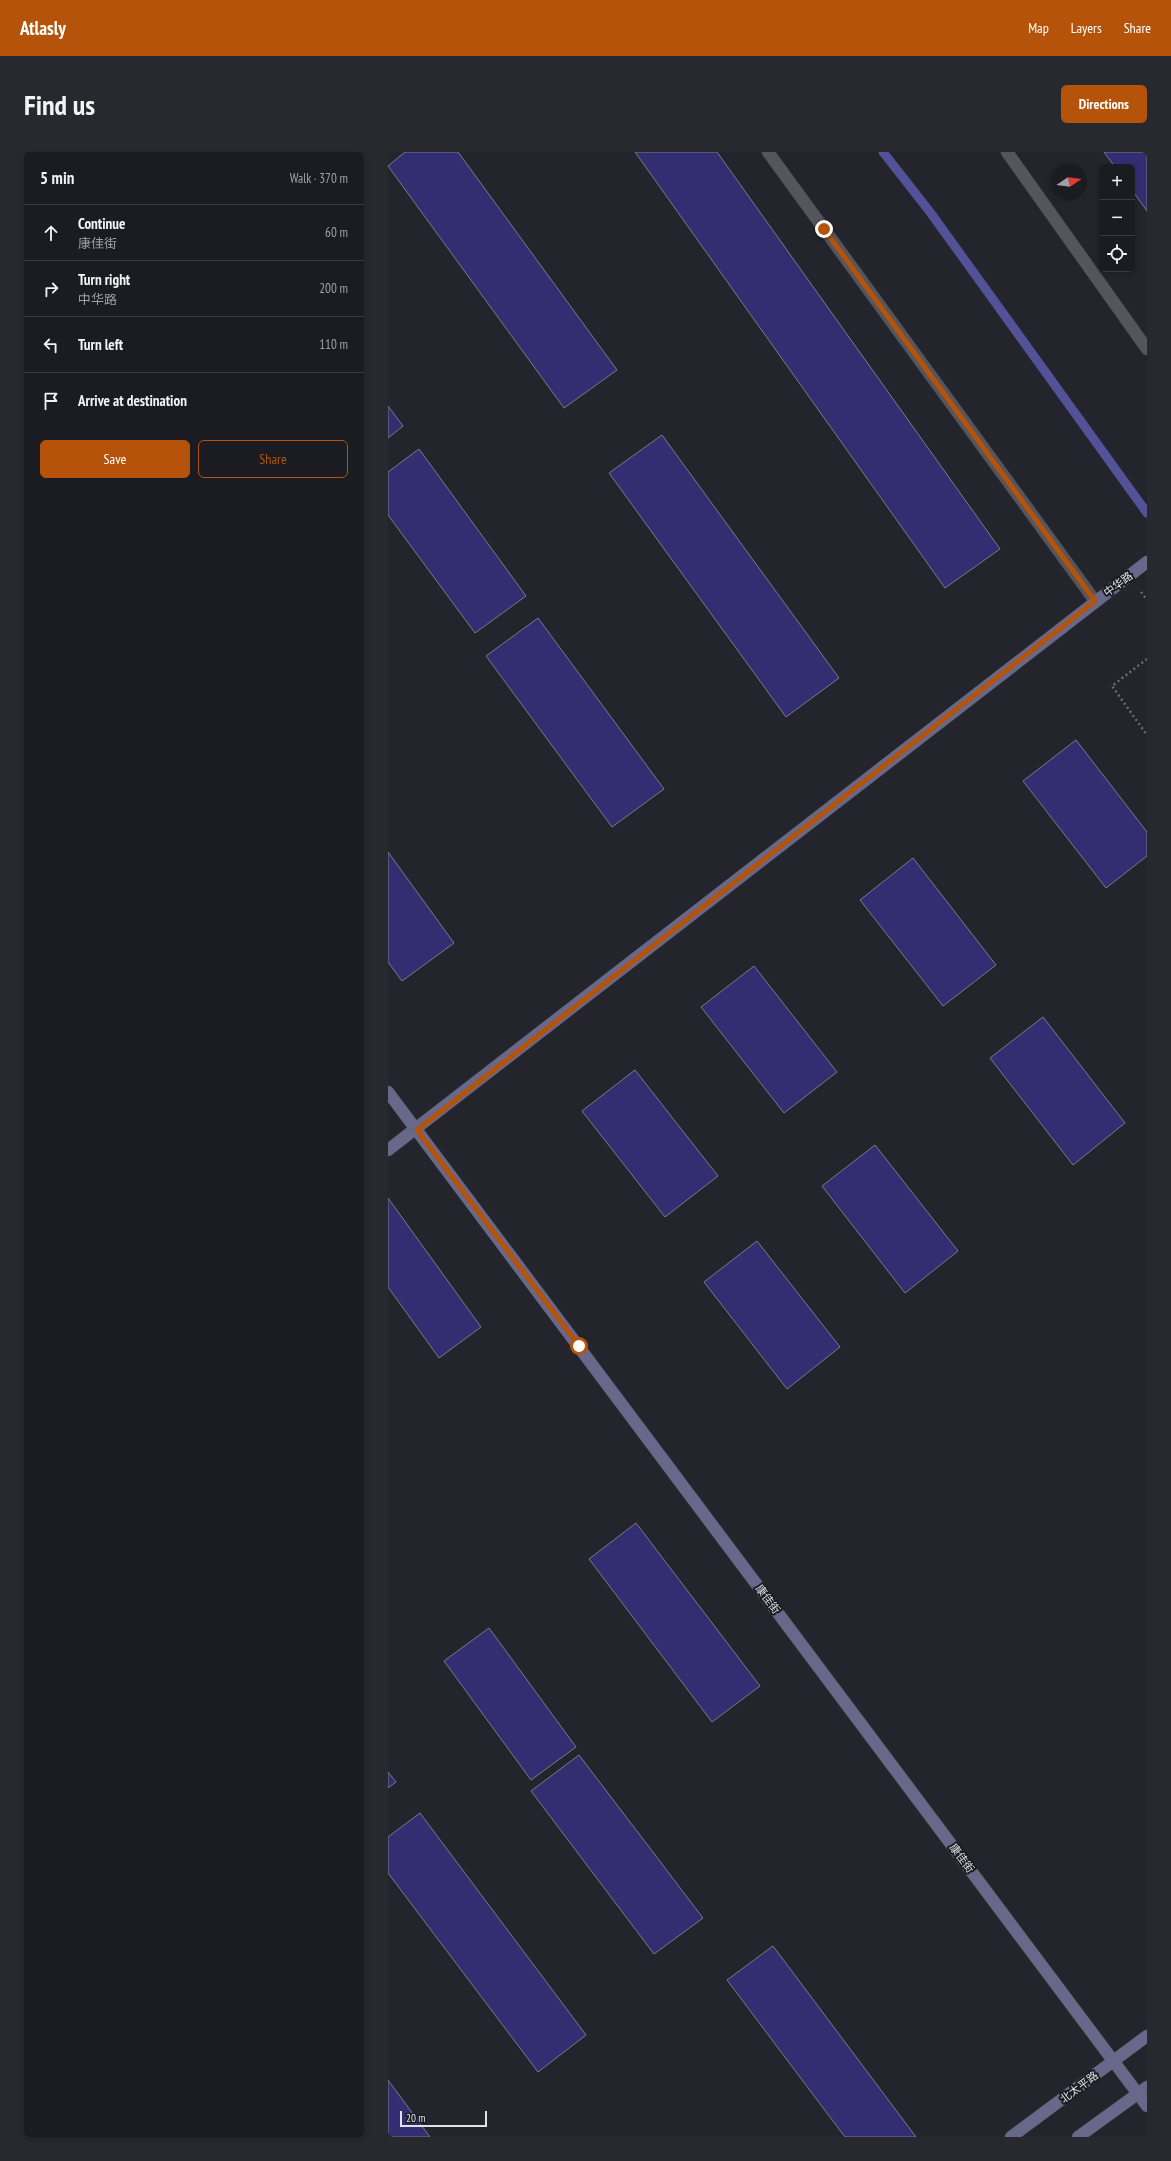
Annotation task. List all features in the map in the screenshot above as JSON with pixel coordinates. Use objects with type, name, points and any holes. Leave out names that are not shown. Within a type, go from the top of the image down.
[{"type":"street","points":[[768,152],[1095,601]]},
{"type":"street","points":[[1007,152],[1147,349]]},
{"type":"street","name":"中华路","points":[[388,1150],[417,1130],[1147,562]]},
{"type":"street","name":"康佳街","points":[[388,1092],[1114,2060],[1142,2090],[1147,2106]]},
{"type":"street","name":"北太平路","points":[[1011,2137],[1147,2036]]},
{"type":"street","points":[[1078,2137],[1142,2090]]},
{"type":"path","points":[[1147,659],[1112,686],[1147,735]]},
{"type":"building","points":[[405,152],[458,152],[617,370],[564,408],[388,166]]},
{"type":"building","points":[[635,152],[717,152],[1000,549],[945,588]]},
{"type":"building","points":[[1104,152],[1147,152],[1147,211],[1135,194],[1135,164],[1113,164]]},
{"type":"building","points":[[388,406],[403,426],[388,438]]},
{"type":"building","points":[[662,435],[839,678],[786,717],[609,473]]},
{"type":"building","points":[[419,449],[526,596],[475,633],[388,515],[388,472]]},
{"type":"building","points":[[538,618],[664,789],[612,827],[486,656]]},
{"type":"building","points":[[1076,740],[1147,832],[1147,856],[1106,888],[1023,781]]},
{"type":"building","points":[[388,852],[454,943],[402,981],[388,962]]},
{"type":"building","points":[[913,858],[996,965],[943,1006],[860,900]]},
{"type":"building","points":[[754,966],[837,1072],[784,1113],[701,1007]]},
{"type":"building","points":[[1043,1017],[1125,1123],[1073,1165],[990,1058]]},
{"type":"building","points":[[635,1070],[718,1176],[665,1217],[582,1111]]},
{"type":"building","points":[[875,1145],[958,1251],[905,1293],[822,1186]]},
{"type":"building","points":[[388,1198],[481,1327],[439,1358],[388,1287]]},
{"type":"building","points":[[757,1241],[840,1347],[787,1389],[704,1282]]},
{"type":"building","points":[[636,1523],[760,1686],[712,1722],[589,1559]]},
{"type":"building","points":[[489,1628],[576,1747],[531,1780],[444,1661]]},
{"type":"building","points":[[579,1755],[703,1918],[654,1954],[531,1791]]},
{"type":"building","points":[[388,1772],[396,1782],[388,1788]]},
{"type":"building","points":[[420,1813],[586,2035],[538,2072],[388,1873],[388,1837]]},
{"type":"building","points":[[773,1946],[916,2137],[845,2137],[727,1980]]},
{"type":"building","points":[[388,2080],[430,2137],[388,2137]]},
{"type":"waterway","points":[[883,152],[930,212],[1147,513]]},
{"type":"route","points":[[579,1346],[417,1130],[1095,601],[824,229]]}]
